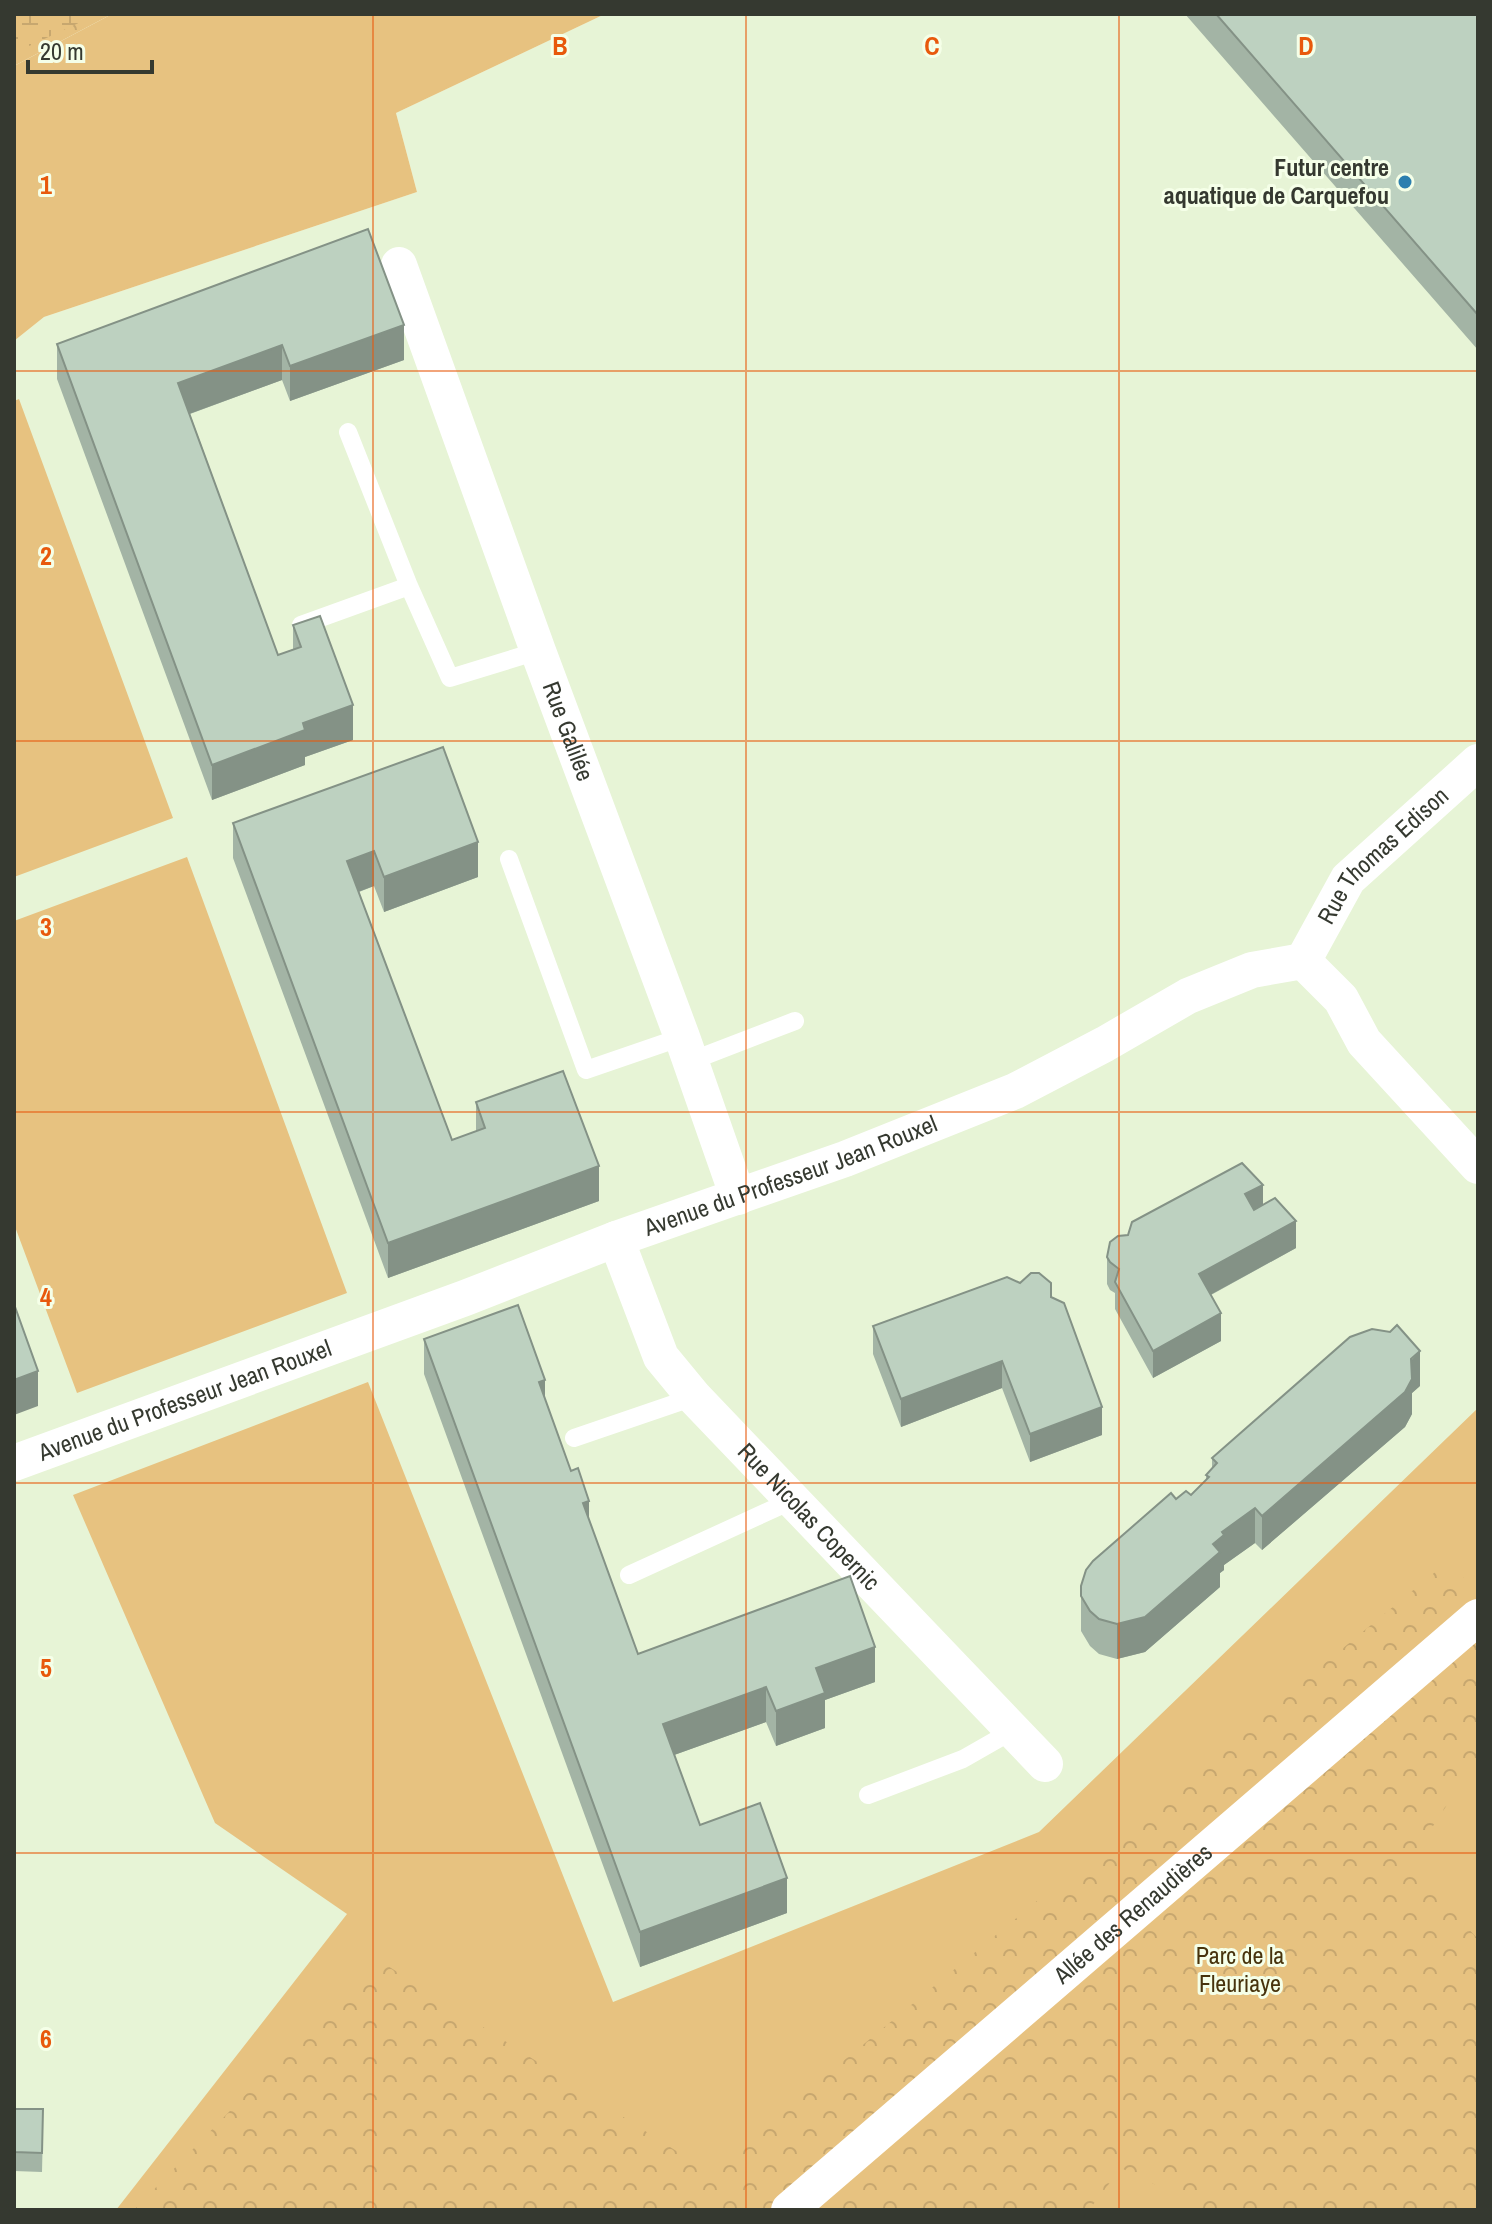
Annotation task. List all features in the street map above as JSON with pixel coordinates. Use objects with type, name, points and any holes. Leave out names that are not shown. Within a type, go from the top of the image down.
[{"type":"street","name":"Rue Galilée","points":[[399,265],[538,651],[687,1049],[738,1197]]},
{"type":"street","name":"Rue Thomas Edison","points":[[1303,961],[1348,879],[1478,762]]},
{"type":"street","points":[[1303,961],[1341,999],[1364,1042],[1478,1166]]},
{"type":"street","name":"Avenue du Professeur Jean Rouxel","points":[[14,1463],[465,1298],[616,1239],[845,1159],[1015,1091],[1188,996],[1252,970],[1303,961]]},
{"type":"street","name":"Rue Nicolas Copernic","points":[[616,1239],[661,1357],[694,1397],[1045,1764]]},
{"type":"street","name":"Allée des Renaudières","points":[[789,2210],[1478,1617]]},
{"type":"lane","points":[[348,432],[409,586],[450,678],[538,651]]},
{"type":"lane","points":[[298,626],[409,586]]},
{"type":"lane","points":[[509,859],[586,1070],[687,1049],[795,1021]]},
{"type":"lane","points":[[574,1438],[694,1397]]},
{"type":"lane","points":[[629,1575],[793,1500]]},
{"type":"lane","points":[[868,1795],[963,1759],[1012,1731]]},
{"type":"shaded area","points":[[605,14],[1478,14],[1478,2210],[14,2210],[14,341],[44,317],[417,192],[396,113]]},
{"type":"green space","points":[[14,14],[112,14],[14,66]]},
{"type":"green space","points":[[14,14],[98,14],[14,53]]},
{"type":"green space","points":[[112,14],[605,14],[396,113],[417,192],[44,317],[14,341],[14,66]]},
{"type":"green space","points":[[19,399],[173,818],[14,877],[14,401]]},
{"type":"green space","points":[[187,857],[347,1293],[77,1393],[14,1224],[14,921]]},
{"type":"green space","name":"Parc de la Fleuriaye","points":[[368,1382],[613,2002],[1039,1832],[1478,1408],[1478,2210],[116,2210],[347,1914],[215,1823],[73,1495]]},
{"type":"green space","name":"Parc de la Fleuriaye","points":[[1440,1568],[1478,1584],[1478,1758],[1408,1864],[1478,1939],[1478,2210],[1207,2210],[1121,2168],[1089,2210],[134,2210],[377,1959],[709,2172]]},
{"type":"building","name":"Futur centre aquatique de Carquefou","points":[[1216,14],[1478,14],[1478,315]]},
{"type":"building","points":[[368,229],[404,325],[290,366],[282,345],[178,383],[278,655],[301,647],[293,625],[320,616],[353,705],[303,723],[305,730],[212,765],[57,344]]},
{"type":"building","points":[[443,747],[478,842],[384,877],[374,851],[347,861],[452,1140],[485,1128],[476,1102],[563,1071],[599,1166],[388,1243],[233,823]]},
{"type":"building","points":[[1242,1163],[1263,1185],[1245,1194],[1254,1210],[1275,1198],[1296,1221],[1199,1274],[1221,1313],[1153,1351],[1115,1282],[1119,1269],[1107,1257],[1110,1242],[1118,1236],[1128,1235],[1132,1222]]},
{"type":"building","points":[[1031,1273],[1039,1273],[1051,1283],[1051,1297],[1064,1303],[1102,1407],[1030,1434],[1002,1361],[901,1399],[873,1326],[1007,1277],[1020,1283]]},
{"type":"building","points":[[14,1304],[38,1371],[14,1380]]},
{"type":"building","points":[[518,1305],[545,1380],[539,1382],[571,1471],[578,1468],[589,1501],[583,1503],[638,1654],[850,1576],[875,1647],[816,1668],[825,1693],[776,1711],[766,1687],[663,1724],[700,1825],[760,1803],[787,1878],[640,1932],[424,1339]]},
{"type":"building","points":[[1397,1325],[1420,1351],[1411,1359],[1412,1379],[1405,1392],[1262,1516],[1255,1508],[1222,1532],[1224,1535],[1213,1544],[1220,1552],[1145,1617],[1117,1624],[1099,1619],[1090,1611],[1081,1596],[1081,1586],[1086,1570],[1093,1561],[1171,1493],[1176,1499],[1186,1491],[1191,1495],[1209,1477],[1206,1475],[1217,1463],[1212,1458],[1350,1337],[1372,1329],[1390,1332]]},
{"type":"building","points":[[14,2109],[43,2109],[42,2153],[14,2152]]},
{"type":"place","name":"Futur centre aquatique de Carquefou","points":[[1405,182]]}]
